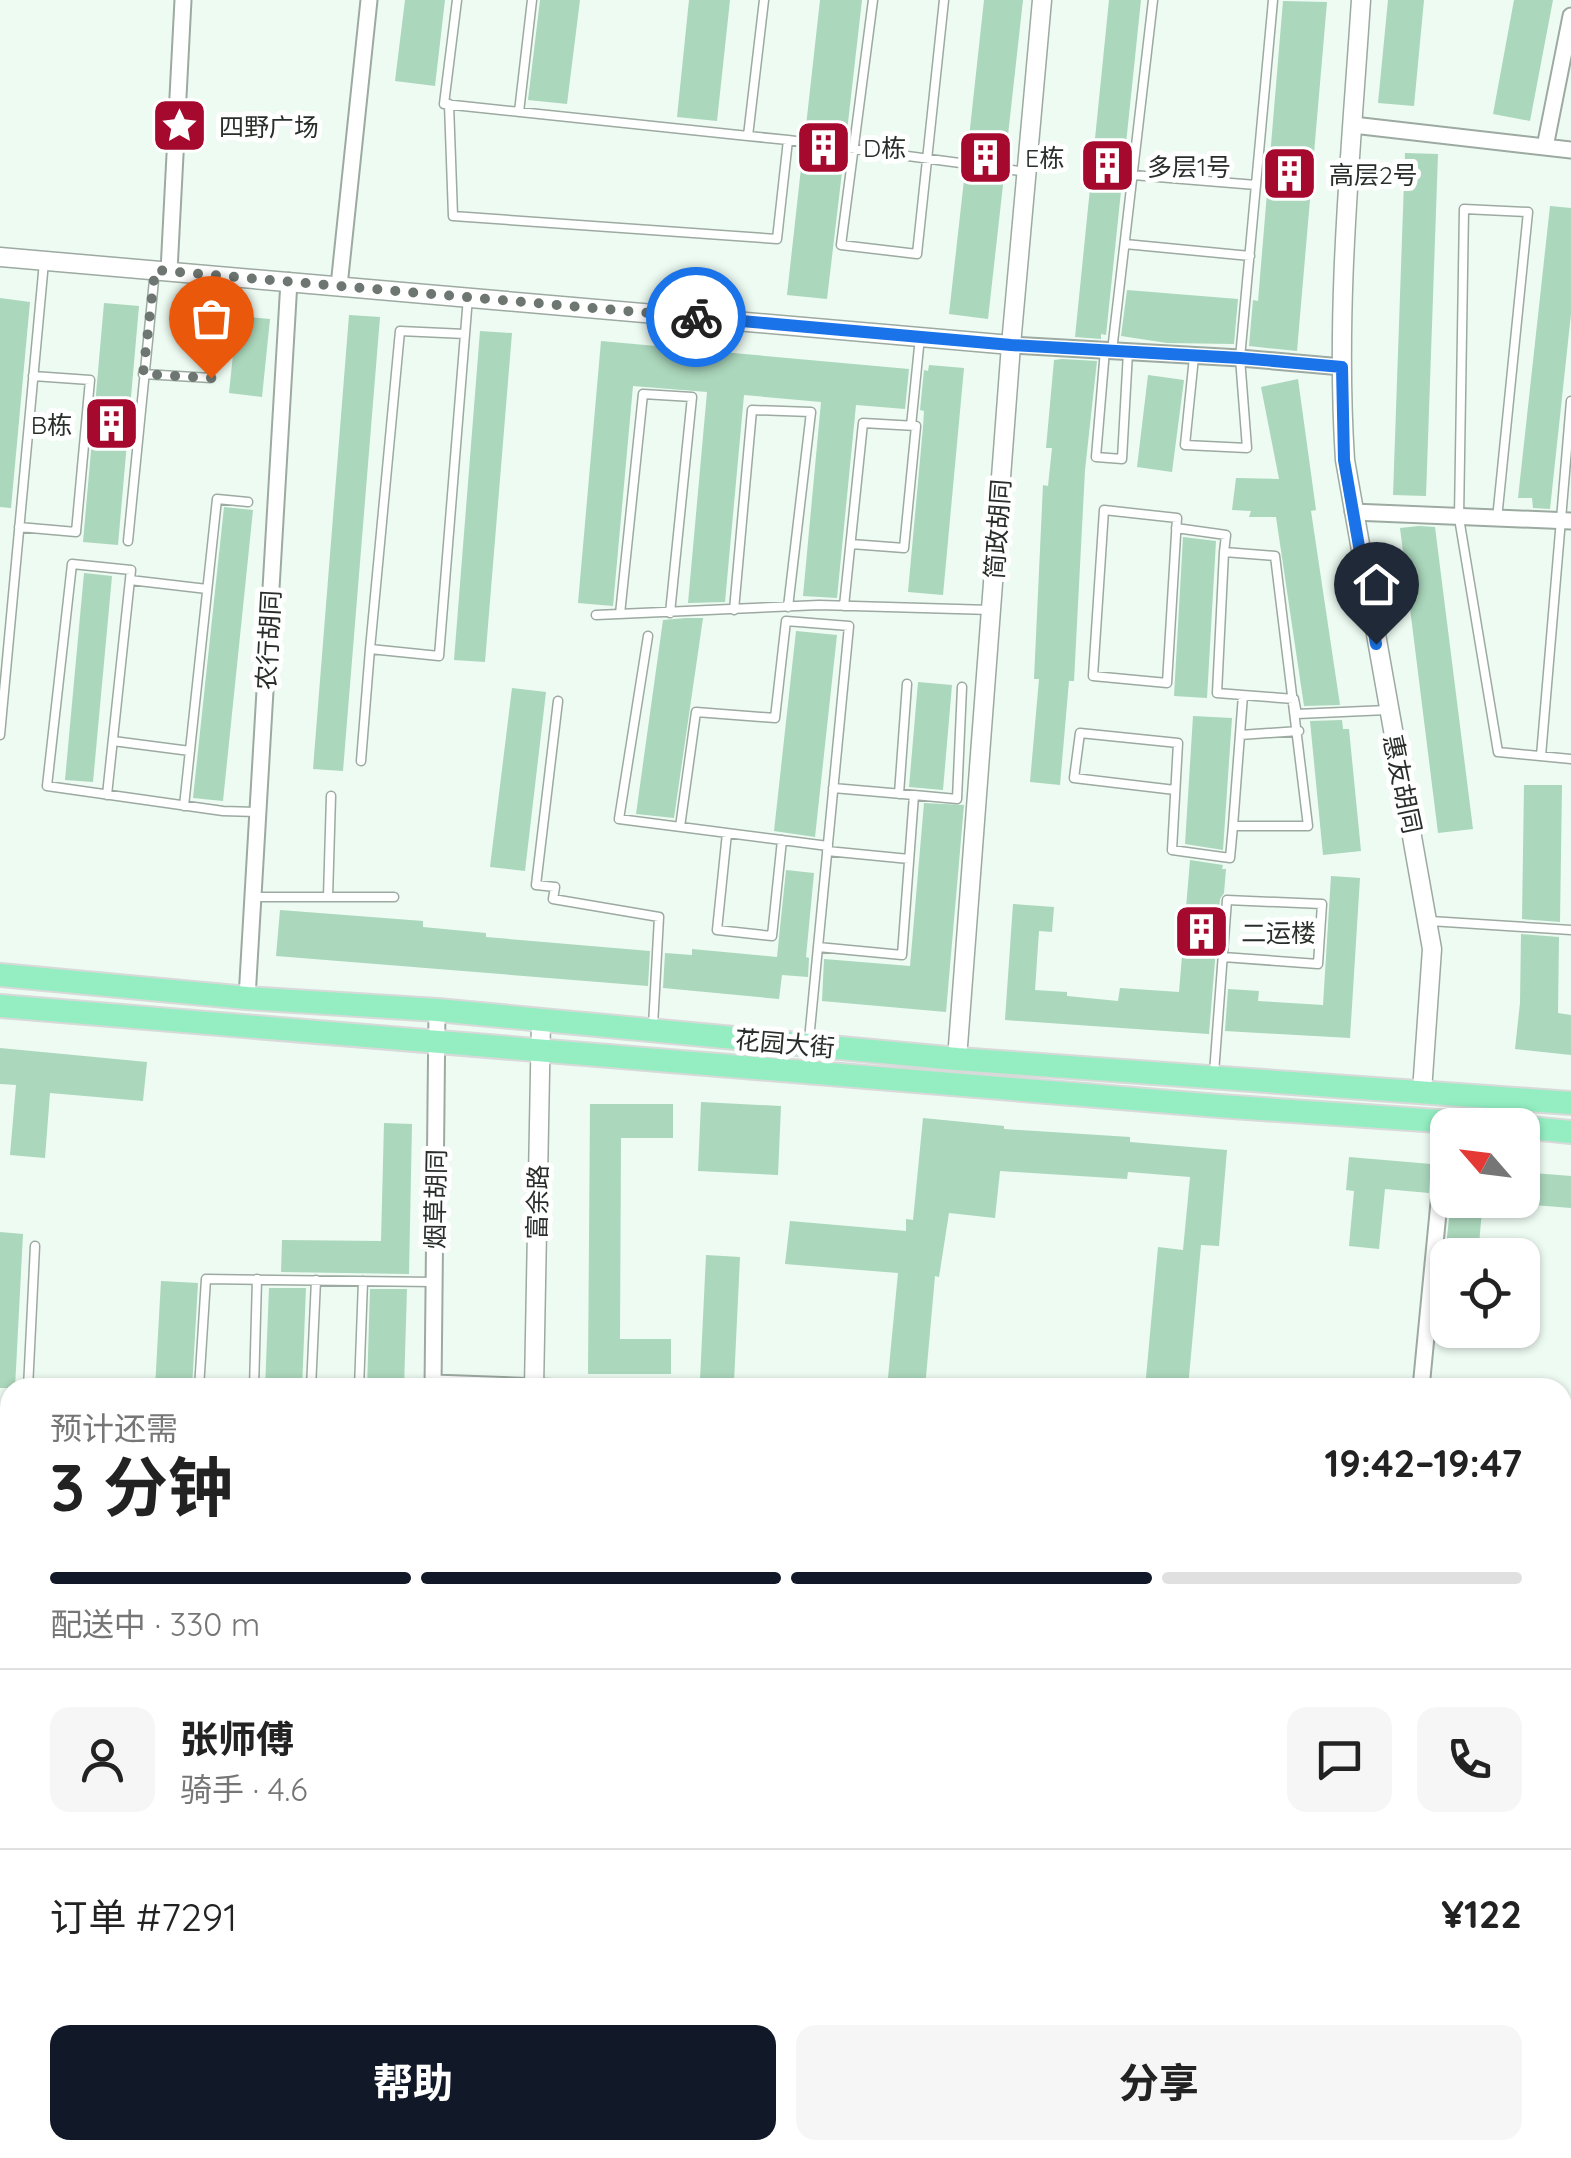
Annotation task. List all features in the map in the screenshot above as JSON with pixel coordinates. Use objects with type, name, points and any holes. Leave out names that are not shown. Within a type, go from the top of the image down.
[{"type":"main road","name":"花园大街","points":[[0,976],[436,1010],[957,1059],[1571,1103]]},
{"type":"main road","name":"花园大街","points":[[0,1006],[1200,1105],[1430,1119]]},
{"type":"main road","points":[[1540,1129],[1571,1132]]},
{"type":"street","points":[[162,270],[183,0]]},
{"type":"street","points":[[339,286],[370,0]]},
{"type":"street","name":"简政胡同","points":[[957,1059],[1011,345],[1042,0]]},
{"type":"street","name":"惠友胡同","points":[[1361,0],[1342,367],[1344,460],[1432,950],[1422,1091]]},
{"type":"street","points":[[1545,147],[1571,16]]},
{"type":"street","points":[[1353,125],[1571,150]]},
{"type":"street","points":[[0,256],[1011,345],[1342,367]]},
{"type":"street","name":"农行胡同","points":[[247,998],[289,281]]},
{"type":"street","points":[[1354,512],[1565,521]]},
{"type":"street","name":"烟草胡同","points":[[434,1378],[436,1010]]},
{"type":"street","name":"富余路","points":[[535,1378],[541,1020]]},
{"type":"street","points":[[1422,1378],[1437,1218]]},
{"type":"lane","points":[[457,0],[444,104],[852,147],[1026,172]]},
{"type":"lane","points":[[519,112],[532,0]]},
{"type":"lane","points":[[748,136],[764,0]]},
{"type":"lane","points":[[873,0],[841,244],[917,254],[944,0]]},
{"type":"lane","points":[[1115,351],[1122,459],[1096,458],[1115,351],[1153,0]]},
{"type":"lane","points":[[1194,356],[1186,445],[1247,448],[1240,358],[1273,0]]},
{"type":"lane","points":[[449,104],[453,216],[777,238],[788,140]]},
{"type":"lane","points":[[1133,175],[1256,185]]},
{"type":"lane","points":[[1498,519],[1528,212],[1464,209],[1458,518],[1498,752],[1571,759]]},
{"type":"lane","points":[[1125,244],[1250,256]]},
{"type":"lane","points":[[0,735],[44,260]]},
{"type":"lane","points":[[128,541],[143,374],[162,270]]},
{"type":"lane","points":[[370,649],[439,656],[468,297]]},
{"type":"lane","points":[[361,761],[400,331],[464,334]]},
{"type":"lane","points":[[911,426],[920,337]]},
{"type":"lane","points":[[143,374],[211,378]]},
{"type":"lane","points":[[19,527],[76,532],[80,494],[90,380],[33,376]]},
{"type":"lane","points":[[620,614],[644,394],[692,397],[670,613]]},
{"type":"lane","points":[[1541,756],[1565,521],[1571,401]]},
{"type":"lane","points":[[734,610],[752,410],[810,412],[788,607]]},
{"type":"lane","points":[[844,606],[863,423],[916,426],[904,548],[851,544]]},
{"type":"lane","points":[[184,806],[217,499],[248,502]]},
{"type":"lane","points":[[1104,510],[1177,518],[1176,528],[1167,683],[1093,676],[1104,510]]},
{"type":"lane","points":[[1176,528],[1226,535],[1216,693],[1294,699]]},
{"type":"lane","points":[[1224,552],[1276,556],[1308,826],[1234,826]]},
{"type":"lane","points":[[107,795],[130,570],[72,564],[47,786],[107,795],[184,806],[257,812]]},
{"type":"lane","points":[[130,580],[207,589]]},
{"type":"lane","points":[[596,615],[844,606],[991,610]]},
{"type":"lane","points":[[680,827],[696,712],[775,718],[786,620],[849,626],[809,1045]]},
{"type":"lane","points":[[648,636],[619,819],[909,858]]},
{"type":"lane","points":[[899,794],[907,684]]},
{"type":"lane","points":[[833,788],[956,799],[962,687]]},
{"type":"lane","points":[[1175,790],[1074,778],[1080,733],[1178,743],[1172,850],[1230,858],[1242,695]]},
{"type":"lane","points":[[558,701],[536,885],[554,887],[553,899],[660,917],[653,1030]]},
{"type":"lane","points":[[1297,714],[1386,710]]},
{"type":"lane","points":[[1240,735],[1299,731]]},
{"type":"lane","points":[[113,740],[190,751]]},
{"type":"lane","points":[[818,947],[902,954],[914,795]]},
{"type":"lane","points":[[328,897],[331,796]]},
{"type":"lane","points":[[728,833],[716,930],[772,936],[782,840]]},
{"type":"lane","points":[[252,897],[394,897]]},
{"type":"lane","points":[[1214,1078],[1227,900],[1322,904],[1318,964],[1223,957]]},
{"type":"lane","points":[[1425,921],[1571,930]]},
{"type":"lane","points":[[28,1378],[34,1246]]},
{"type":"lane","points":[[200,1378],[206,1279],[434,1282]]},
{"type":"lane","points":[[254,1378],[257,1279]]},
{"type":"lane","points":[[311,1378],[316,1280]]},
{"type":"lane","points":[[359,1378],[363,1280]]},
{"type":"building","points":[[405,0],[445,0],[435,86],[395,81]]},
{"type":"building","points":[[540,0],[580,0],[567,104],[528,100]]},
{"type":"building","points":[[689,0],[730,0],[717,121],[677,117]]},
{"type":"building","points":[[820,0],[862,0],[846,140],[805,135]]},
{"type":"building","points":[[984,0],[1023,0],[1005,162],[967,156]]},
{"type":"building","name":"多层1号","points":[[1109,0],[1141,0],[1106,335],[1101,334],[1101,339],[1075,337]]},
{"type":"building","points":[[1388,0],[1424,0],[1414,106],[1378,103]]},
{"type":"building","points":[[1514,0],[1553,0],[1530,121],[1493,114]]},
{"type":"building","name":"高层2号","points":[[1283,1],[1327,2],[1297,351],[1249,346],[1253,300],[1258,301]]},
{"type":"building","points":[[803,150],[844,155],[827,299],[787,295]]},
{"type":"building","points":[[1405,153],[1438,154],[1426,496],[1393,495]]},
{"type":"building","points":[[965,171],[1004,176],[988,319],[949,314]]},
{"type":"building","points":[[1550,206],[1571,208],[1571,314],[1550,509],[1533,508],[1532,498],[1518,498]]},
{"type":"building","points":[[1127,290],[1238,299],[1234,344],[1167,343],[1121,336]]},
{"type":"building","points":[[0,298],[30,302],[11,508],[0,507]]},
{"type":"building","name":"B栋","points":[[104,303],[139,306],[118,545],[83,542]]},
{"type":"building","points":[[349,315],[380,317],[343,771],[313,769]]},
{"type":"building","points":[[237,316],[270,319],[262,397],[229,393]]},
{"type":"building","points":[[480,331],[512,333],[485,662],[454,660]]},
{"type":"building","points":[[601,341],[909,369],[905,409],[856,405],[837,598],[803,596],[821,402],[744,395],[725,602],[688,603],[707,392],[633,386],[613,606],[578,603]]},
{"type":"building","points":[[1054,360],[1097,361],[1085,470],[1074,681],[1069,681],[1060,785],[1030,782],[1039,679],[1034,679],[1043,485],[1048,486],[1052,448],[1046,448]]},
{"type":"building","points":[[929,365],[964,368],[943,595],[908,592],[923,427],[924,411],[920,410],[924,370],[928,371]]},
{"type":"building","points":[[1148,375],[1184,380],[1172,472],[1137,467]]},
{"type":"building","points":[[1298,379],[1316,510],[1311,511],[1340,705],[1304,706],[1276,517],[1249,517],[1251,511],[1232,510],[1236,478],[1279,479],[1261,387]]},
{"type":"building","points":[[224,507],[253,510],[223,801],[193,798]]},
{"type":"building","points":[[1435,527],[1473,829],[1438,833],[1400,528]]},
{"type":"building","points":[[1183,537],[1216,541],[1207,698],[1174,696]]},
{"type":"building","points":[[84,573],[112,576],[93,782],[65,780]]},
{"type":"building","points":[[703,618],[674,818],[636,814],[663,620]]},
{"type":"building","points":[[796,631],[837,635],[815,837],[774,831]]},
{"type":"building","points":[[918,682],[952,685],[943,790],[909,787]]},
{"type":"building","points":[[512,688],[546,692],[525,871],[490,867]]},
{"type":"building","points":[[1193,716],[1232,718],[1223,850],[1185,844]]},
{"type":"building","points":[[1342,720],[1343,729],[1349,729],[1361,851],[1323,855],[1310,721]]},
{"type":"building","points":[[1524,785],[1562,785],[1560,922],[1522,919]]},
{"type":"building","points":[[924,803],[964,805],[946,1012],[822,1001],[824,959],[910,966]]},
{"type":"building","points":[[1190,860],[1223,865],[1222,869],[1226,869],[1209,1034],[1005,1020],[1013,904],[1054,907],[1052,932],[1039,931],[1035,990],[1118,1001],[1120,988],[1179,992]]},
{"type":"building","points":[[786,870],[814,873],[806,957],[808,977],[782,975],[779,999],[663,988],[665,953],[692,955],[692,949],[777,957]]},
{"type":"building","points":[[1331,876],[1360,878],[1350,1038],[1225,1031],[1228,989],[1259,991],[1258,1001],[1323,1005]]},
{"type":"building","points":[[280,910],[423,921],[423,927],[486,933],[486,937],[650,951],[648,986],[276,956]]},
{"type":"building","points":[[1521,934],[1559,937],[1558,1013],[1571,1015],[1571,1055],[1515,1049]]},
{"type":"building","points":[[0,1048],[147,1062],[143,1101],[50,1093],[45,1158],[10,1155],[16,1085],[0,1084]]},
{"type":"building","points":[[701,1102],[781,1106],[778,1175],[698,1171]]},
{"type":"building","points":[[590,1104],[673,1104],[673,1138],[621,1138],[620,1339],[671,1339],[671,1374],[588,1374]]},
{"type":"building","points":[[923,1118],[1227,1150],[1219,1246],[1201,1245],[1189,1378],[1146,1378],[1158,1247],[1183,1250],[1190,1177],[1128,1172],[1127,1179],[1000,1171],[995,1218],[949,1213],[939,1277],[935,1276],[926,1378],[888,1378],[898,1273],[785,1264],[790,1221],[906,1231],[906,1219],[913,1220]]},
{"type":"building","points":[[384,1123],[412,1124],[409,1274],[281,1272],[282,1240],[381,1241]]},
{"type":"building","points":[[1349,1157],[1430,1164],[1429,1193],[1385,1189],[1379,1249],[1349,1246],[1354,1191],[1346,1190]]},
{"type":"building","points":[[1540,1173],[1571,1176],[1571,1208],[1540,1205]]},
{"type":"building","points":[[1449,1218],[1481,1218],[1480,1238],[1447,1238]]},
{"type":"building","points":[[0,1232],[23,1234],[16,1378],[0,1378]]},
{"type":"building","points":[[706,1255],[740,1257],[734,1378],[700,1378]]},
{"type":"building","points":[[161,1281],[198,1283],[193,1378],[156,1378]]},
{"type":"building","points":[[269,1288],[306,1288],[302,1378],[265,1378]]},
{"type":"building","points":[[370,1289],[407,1289],[404,1378],[367,1378]]},
{"type":"way so far","points":[[211,378],[143,374],[155,270],[696,317]]},
{"type":"place","name":"四野广场","points":[[180,126]]},
{"type":"place","name":"D栋","points":[[824,147]]},
{"type":"place","name":"E栋","points":[[986,157]]},
{"type":"place","name":"多层1号","points":[[1108,166]]},
{"type":"place","name":"高层2号","points":[[1290,174]]},
{"type":"place","name":"B栋","points":[[111,424]]},
{"type":"place","name":"二运楼","points":[[1202,932]]},
{"type":"route","points":[[696,317],[1011,345],[1342,367],[1344,460],[1376,644]]}]
